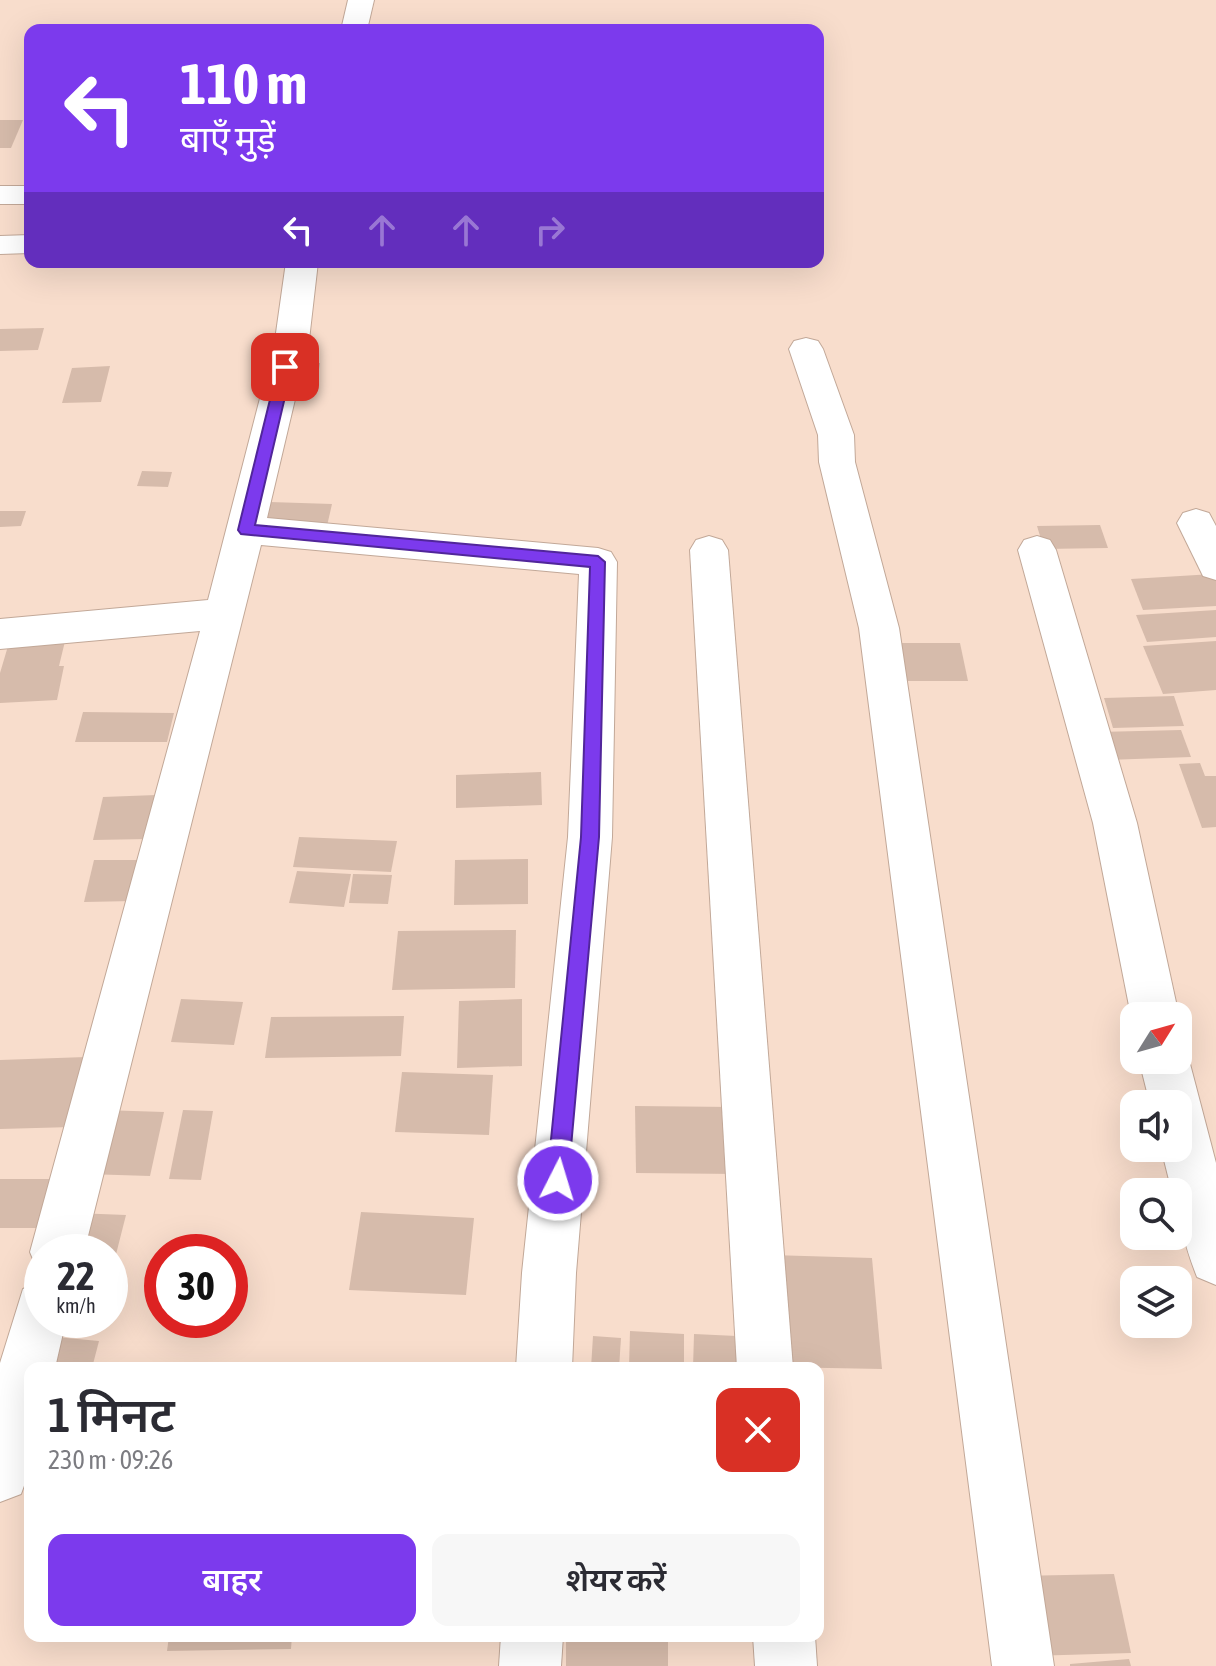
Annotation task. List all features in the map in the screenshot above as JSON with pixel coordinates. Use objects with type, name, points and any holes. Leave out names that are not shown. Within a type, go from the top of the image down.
[{"type":"street","points":[[355,24],[361,0]]},
{"type":"street","points":[[0,195],[24,195]]},
{"type":"street","points":[[0,245],[24,244]]},
{"type":"street","points":[[62,1234],[246,530],[292,340],[301,268]]},
{"type":"street","points":[[806,349],[836,435],[837,462],[879,628],[1023,1666]]},
{"type":"street","points":[[1196,523],[1216,566]]},
{"type":"street","points":[[246,530],[598,562],[590,837],[549,1273],[544,1362]]},
{"type":"street","points":[[709,550],[765,1362]]},
{"type":"street","points":[[1037,550],[1115,823],[1152,1002]]},
{"type":"street","points":[[0,634],[223,614]]},
{"type":"street","points":[[1190,1162],[1216,1258]]},
{"type":"street","points":[[28,1362],[34,1338]]},
{"type":"street","points":[[0,1473],[24,1379]]},
{"type":"street","points":[[530,1666],[532,1642]]},
{"type":"street","points":[[784,1642],[786,1666]]},
{"type":"building","points":[[0,120],[23,120],[11,148],[0,148]]},
{"type":"building","points":[[44,328],[38,350],[0,351],[0,329]]},
{"type":"building","points":[[298,363],[320,363],[315,395],[293,395]]},
{"type":"building","points":[[110,366],[101,402],[62,403],[72,368]]},
{"type":"building","points":[[142,471],[172,472],[168,487],[137,486]]},
{"type":"building","points":[[270,502],[332,504],[327,526],[264,523]]},
{"type":"building","points":[[0,511],[26,511],[21,526],[0,527]]},
{"type":"building","points":[[1100,525],[1108,548],[1044,549],[1037,526]]},
{"type":"building","points":[[1213,574],[1216,606],[1143,610],[1131,579]]},
{"type":"building","points":[[1216,610],[1216,637],[1147,642],[1136,615]]},
{"type":"building","points":[[67,633],[59,666],[64,666],[57,700],[0,703],[0,673],[11,636]]},
{"type":"building","points":[[1216,641],[1216,690],[1163,694],[1143,646]]},
{"type":"building","points":[[894,643],[960,643],[968,681],[901,681]]},
{"type":"building","points":[[1174,696],[1184,726],[1113,728],[1104,698]]},
{"type":"building","points":[[83,712],[174,713],[167,742],[75,742]]},
{"type":"building","points":[[1181,730],[1191,757],[1107,760],[1098,732]]},
{"type":"building","points":[[1200,763],[1205,776],[1216,776],[1216,827],[1202,828],[1179,764]]},
{"type":"building","points":[[541,772],[542,805],[456,808],[456,775]]},
{"type":"building","points":[[156,795],[148,839],[93,840],[103,797]]},
{"type":"building","points":[[299,837],[397,841],[391,872],[293,867]]},
{"type":"building","points":[[528,859],[528,904],[454,905],[455,860]]},
{"type":"building","points":[[94,860],[143,860],[134,901],[84,902]]},
{"type":"building","points":[[297,871],[351,874],[344,907],[289,903]]},
{"type":"building","points":[[353,874],[392,875],[388,904],[349,903]]},
{"type":"building","points":[[516,930],[515,988],[392,990],[398,931]]},
{"type":"building","points":[[181,999],[243,1002],[234,1045],[171,1042]]},
{"type":"building","points":[[522,999],[522,1066],[457,1068],[459,1001]]},
{"type":"building","points":[[404,1016],[401,1056],[265,1058],[271,1017]]},
{"type":"building","points":[[86,1057],[72,1127],[0,1129],[0,1060]]},
{"type":"building","points":[[402,1072],[493,1075],[489,1135],[395,1132]]},
{"type":"building","points":[[635,1106],[733,1107],[737,1174],[636,1173]]},
{"type":"building","points":[[102,1110],[164,1112],[150,1176],[86,1174]]},
{"type":"building","points":[[183,1110],[213,1111],[201,1180],[169,1179]]},
{"type":"building","points":[[0,1179],[59,1179],[47,1228],[0,1228]]},
{"type":"building","points":[[361,1212],[474,1218],[466,1295],[349,1290]]},
{"type":"building","points":[[75,1213],[126,1215],[121,1234],[69,1234]]},
{"type":"building","points":[[771,1255],[872,1258],[882,1369],[824,1368],[824,1362],[776,1362]]},
{"type":"building","points":[[630,1331],[684,1334],[684,1362],[629,1362]]},
{"type":"building","points":[[694,1334],[758,1337],[759,1362],[693,1362]]},
{"type":"building","points":[[593,1336],[621,1338],[619,1362],[591,1362]]},
{"type":"building","points":[[44,1338],[67,1338],[99,1341],[94,1362],[38,1362]]},
{"type":"building","points":[[1114,1574],[1131,1653],[1030,1656],[1017,1576]]},
{"type":"building","points":[[168,1642],[292,1642],[291,1649],[167,1651]]},
{"type":"building","points":[[566,1642],[668,1642],[668,1666],[566,1666]]},
{"type":"building","points":[[1129,1659],[1131,1666],[1070,1666],[1070,1664]]},
{"type":"route","points":[[285,367],[246,530],[598,562],[590,837],[558,1180]]}]
